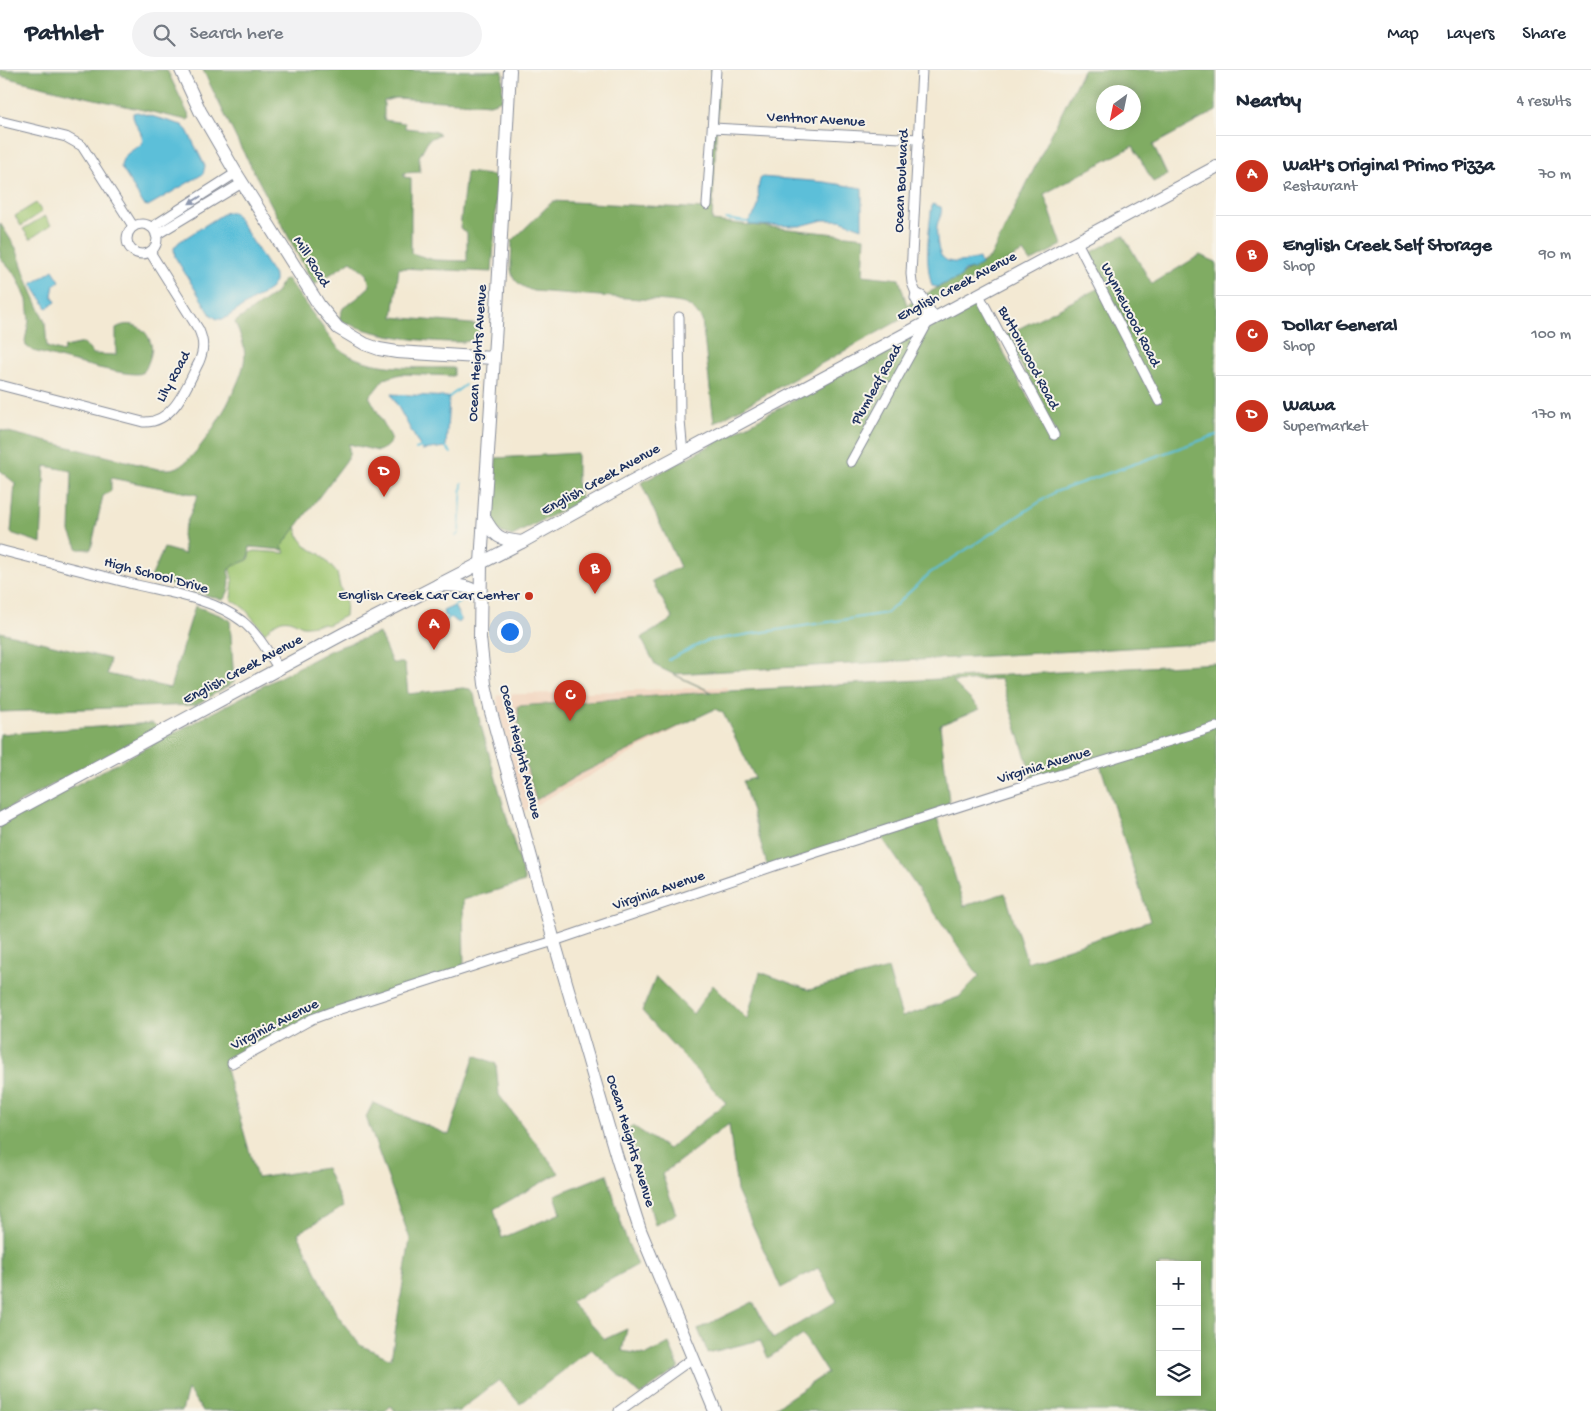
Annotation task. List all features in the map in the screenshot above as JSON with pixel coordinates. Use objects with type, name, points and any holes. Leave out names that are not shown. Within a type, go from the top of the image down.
[{"type":"main road","name":"Mill Road","points":[[181,70],[200,111],[239,178],[319,305],[338,328],[365,344],[379,349],[397,352],[493,358]]},
{"type":"main road","name":"Ocean Heights Avenue","points":[[510,70],[481,563],[480,638],[485,684],[554,941],[612,1142],[640,1230],[715,1411]]},
{"type":"main road","name":"English Creek Avenue","points":[[0,819],[351,630],[522,542],[1216,167]]},
{"type":"main road","points":[[484,517],[493,533],[498,537],[522,542]]},
{"type":"main road","points":[[438,585],[469,587],[476,591],[480,597]]},
{"type":"street","points":[[707,205],[716,70]]},
{"type":"street","name":"Ocean Boulevard","points":[[922,70],[911,274],[916,293],[922,296],[931,320]]},
{"type":"street","points":[[0,121],[66,137],[82,146],[133,226]]},
{"type":"street","name":"Ventnor Avenue","points":[[713,128],[919,139]]},
{"type":"street","points":[[154,231],[239,178]]},
{"type":"street","points":[[143,224],[154,231],[156,245],[150,252],[140,254],[128,247],[127,233],[133,226],[143,224]]},
{"type":"street","name":"Wynnewood Road","points":[[1077,242],[1159,401]]},
{"type":"street","name":"Lily Road","points":[[0,385],[143,422],[157,420],[170,413],[199,362],[203,344],[199,330],[150,252]]},
{"type":"street","name":"Buttonwood Road","points":[[979,295],[1054,435]]},
{"type":"street","points":[[679,317],[680,421],[683,454]]},
{"type":"street","name":"Plumleaf Road","points":[[851,462],[931,320]]},
{"type":"street","name":"High School Drive","points":[[0,550],[205,602],[241,620],[252,630],[279,670]]},
{"type":"street","name":"Virginia Avenue","points":[[232,1062],[312,1019],[554,941],[780,864],[1029,784],[1216,727]]},
{"type":"street","points":[[619,1411],[693,1358]]},
{"type":"shaded area","points":[[727,687],[730,700],[524,811],[498,706],[497,695]]},
{"type":"green space","points":[[0,70],[167,70],[190,118],[187,120],[0,76]]},
{"type":"green space","points":[[203,70],[503,71],[502,100],[490,104],[395,98],[384,101],[384,120],[405,123],[405,128],[433,131],[440,134],[428,140],[419,157],[420,172],[404,173],[404,177],[411,178],[411,253],[434,260],[467,261],[467,233],[460,228],[466,172],[498,176],[492,272],[399,268],[393,317],[482,325],[481,332],[477,337],[464,342],[417,340],[366,330],[339,319],[343,308],[370,286],[367,274],[351,261],[314,285],[238,142]]},
{"type":"green space","points":[[711,70],[719,70],[712,221],[865,237],[863,275],[899,279],[907,305],[990,258],[1083,70],[1216,70],[1216,111],[1153,145],[1167,175],[1153,182],[1133,146],[1044,194],[1062,245],[1030,262],[1023,252],[714,423],[702,320],[691,307],[667,301],[533,291],[517,282],[511,266],[512,241],[553,201],[705,209],[713,128]]},
{"type":"green space","points":[[36,203],[42,212],[21,226],[15,216]]},
{"type":"green space","points":[[45,216],[51,225],[30,239],[23,229]]},
{"type":"green space","points":[[0,223],[16,248],[28,283],[45,322],[47,347],[63,352],[65,347],[84,343],[93,354],[116,355],[116,328],[127,324],[133,325],[146,333],[152,346],[150,359],[142,373],[123,373],[107,370],[33,351],[26,346],[25,341],[29,321],[27,300],[17,277],[0,258]]},
{"type":"green space","points":[[1123,235],[1152,284],[1200,255],[1216,262],[1216,643],[673,674],[712,692],[1216,663],[1216,1411],[770,1411],[827,1373],[803,1335],[768,1358],[760,1340],[708,1353],[698,1329],[753,1302],[773,1339],[837,1301],[818,1268],[781,1288],[737,1191],[729,1124],[662,1174],[676,1214],[655,1225],[628,1128],[633,1126],[668,1149],[726,1103],[642,1011],[656,977],[693,1014],[713,985],[747,1019],[760,972],[809,990],[888,969],[902,1017],[959,997],[979,976],[878,832],[768,868],[743,781],[755,778],[723,713],[715,709],[580,774],[536,800],[519,740],[518,706],[711,692],[656,666],[641,638],[673,619],[652,581],[680,567],[641,483],[976,302],[1050,438],[1057,436],[1006,335],[1101,287],[1085,256]],"holes":[[[1001,679],[1032,777],[1040,780],[1099,761],[1150,921],[1027,962],[1005,893],[964,906],[936,814],[950,809],[940,725],[980,709],[953,682]]]},
{"type":"green space","points":[[287,279],[338,348],[350,356],[378,365],[394,367],[454,368],[454,376],[401,374],[384,379],[369,396],[391,437],[390,442],[385,448],[378,451],[349,444],[349,455],[346,461],[282,546],[284,550],[250,547],[248,560],[235,565],[228,571],[230,586],[223,600],[165,583],[149,582],[164,548],[185,554],[182,534],[198,495],[111,478],[111,491],[103,496],[91,549],[78,549],[70,532],[72,471],[45,466],[41,543],[11,533],[15,483],[0,471],[0,430],[158,469],[171,469],[180,466],[192,456],[211,432],[241,374],[245,352],[235,322],[276,293],[283,280]]},
{"type":"green space","points":[[577,453],[577,486],[582,500],[512,536],[497,531],[493,520],[496,458]]},
{"type":"green space","points":[[296,527],[300,538],[307,547],[320,554],[337,573],[346,602],[345,616],[327,625],[303,626],[293,621],[280,620],[265,633],[245,609],[231,599],[233,581],[230,570],[250,558],[249,553],[255,551],[285,553],[282,546]]},
{"type":"green space","points":[[195,606],[230,620],[234,682],[196,705],[0,712],[0,632],[110,659],[107,674],[170,688]]},
{"type":"green space","points":[[379,633],[392,663],[403,663],[405,666],[408,694],[463,688],[470,689],[474,694],[480,722],[525,882],[463,900],[464,968],[314,1020],[225,1066],[257,1178],[326,1168],[343,1207],[298,1233],[337,1315],[360,1345],[391,1359],[410,1239],[366,1117],[373,1103],[449,1135],[475,1055],[496,1064],[499,1095],[559,1173],[494,1209],[502,1238],[561,1213],[555,1195],[607,1174],[625,1236],[637,1265],[570,1302],[605,1339],[627,1329],[622,1351],[647,1355],[669,1343],[679,1368],[640,1395],[591,1349],[520,1404],[499,1380],[459,1411],[395,1411],[391,1406],[385,1411],[203,1411],[188,1390],[182,1411],[0,1411],[0,825],[331,650]]},
{"type":"green space","points":[[153,723],[158,728],[0,813],[0,734]]},
{"type":"water","points":[[137,112],[182,125],[187,130],[205,166],[203,174],[148,206],[144,205],[121,167],[125,156],[142,144],[142,136],[133,117],[133,113]]},
{"type":"water","points":[[761,177],[824,182],[862,188],[862,228],[840,220],[823,220],[800,226],[751,225],[747,222],[753,216],[758,205],[758,190]]},
{"type":"water","points":[[932,204],[941,207],[937,234],[938,246],[943,258],[948,261],[960,262],[979,258],[981,264],[973,270],[964,271],[961,277],[937,287],[932,286],[928,266]]},
{"type":"water","points":[[226,212],[233,212],[236,215],[275,277],[275,282],[270,289],[224,319],[217,319],[211,315],[175,257],[174,248],[179,242]]},
{"type":"water","points":[[53,270],[60,281],[54,285],[52,295],[56,302],[47,308],[32,284]]},
{"type":"water","points":[[391,394],[449,397],[446,447],[422,450]]},
{"type":"water","points":[[454,606],[461,619],[458,623],[444,615],[443,611]]},
{"type":"waterway","points":[[726,219],[747,222]]},
{"type":"waterway","points":[[449,397],[465,385]]},
{"type":"waterway","points":[[668,660],[706,641],[887,613],[930,573],[1055,492],[1216,435]]},
{"type":"waterway","points":[[416,449],[421,447]]},
{"type":"waterway","points":[[446,447],[451,453]]},
{"type":"waterway","points":[[456,536],[459,533],[462,483]]},
{"type":"waterway","points":[[454,606],[470,595]]},
{"type":"waterway","points":[[446,621],[450,616]]},
{"type":"place","name":"Wawa","points":[[384,497]]},
{"type":"place","name":"English Creek Self Storage","points":[[595,594]]},
{"type":"place","name":"English Creek Car Car Center","points":[[529,596]]},
{"type":"place","name":"Walt's Original Primo Pizza","points":[[434,650]]},
{"type":"place","name":"Dollar General","points":[[570,721]]}]
